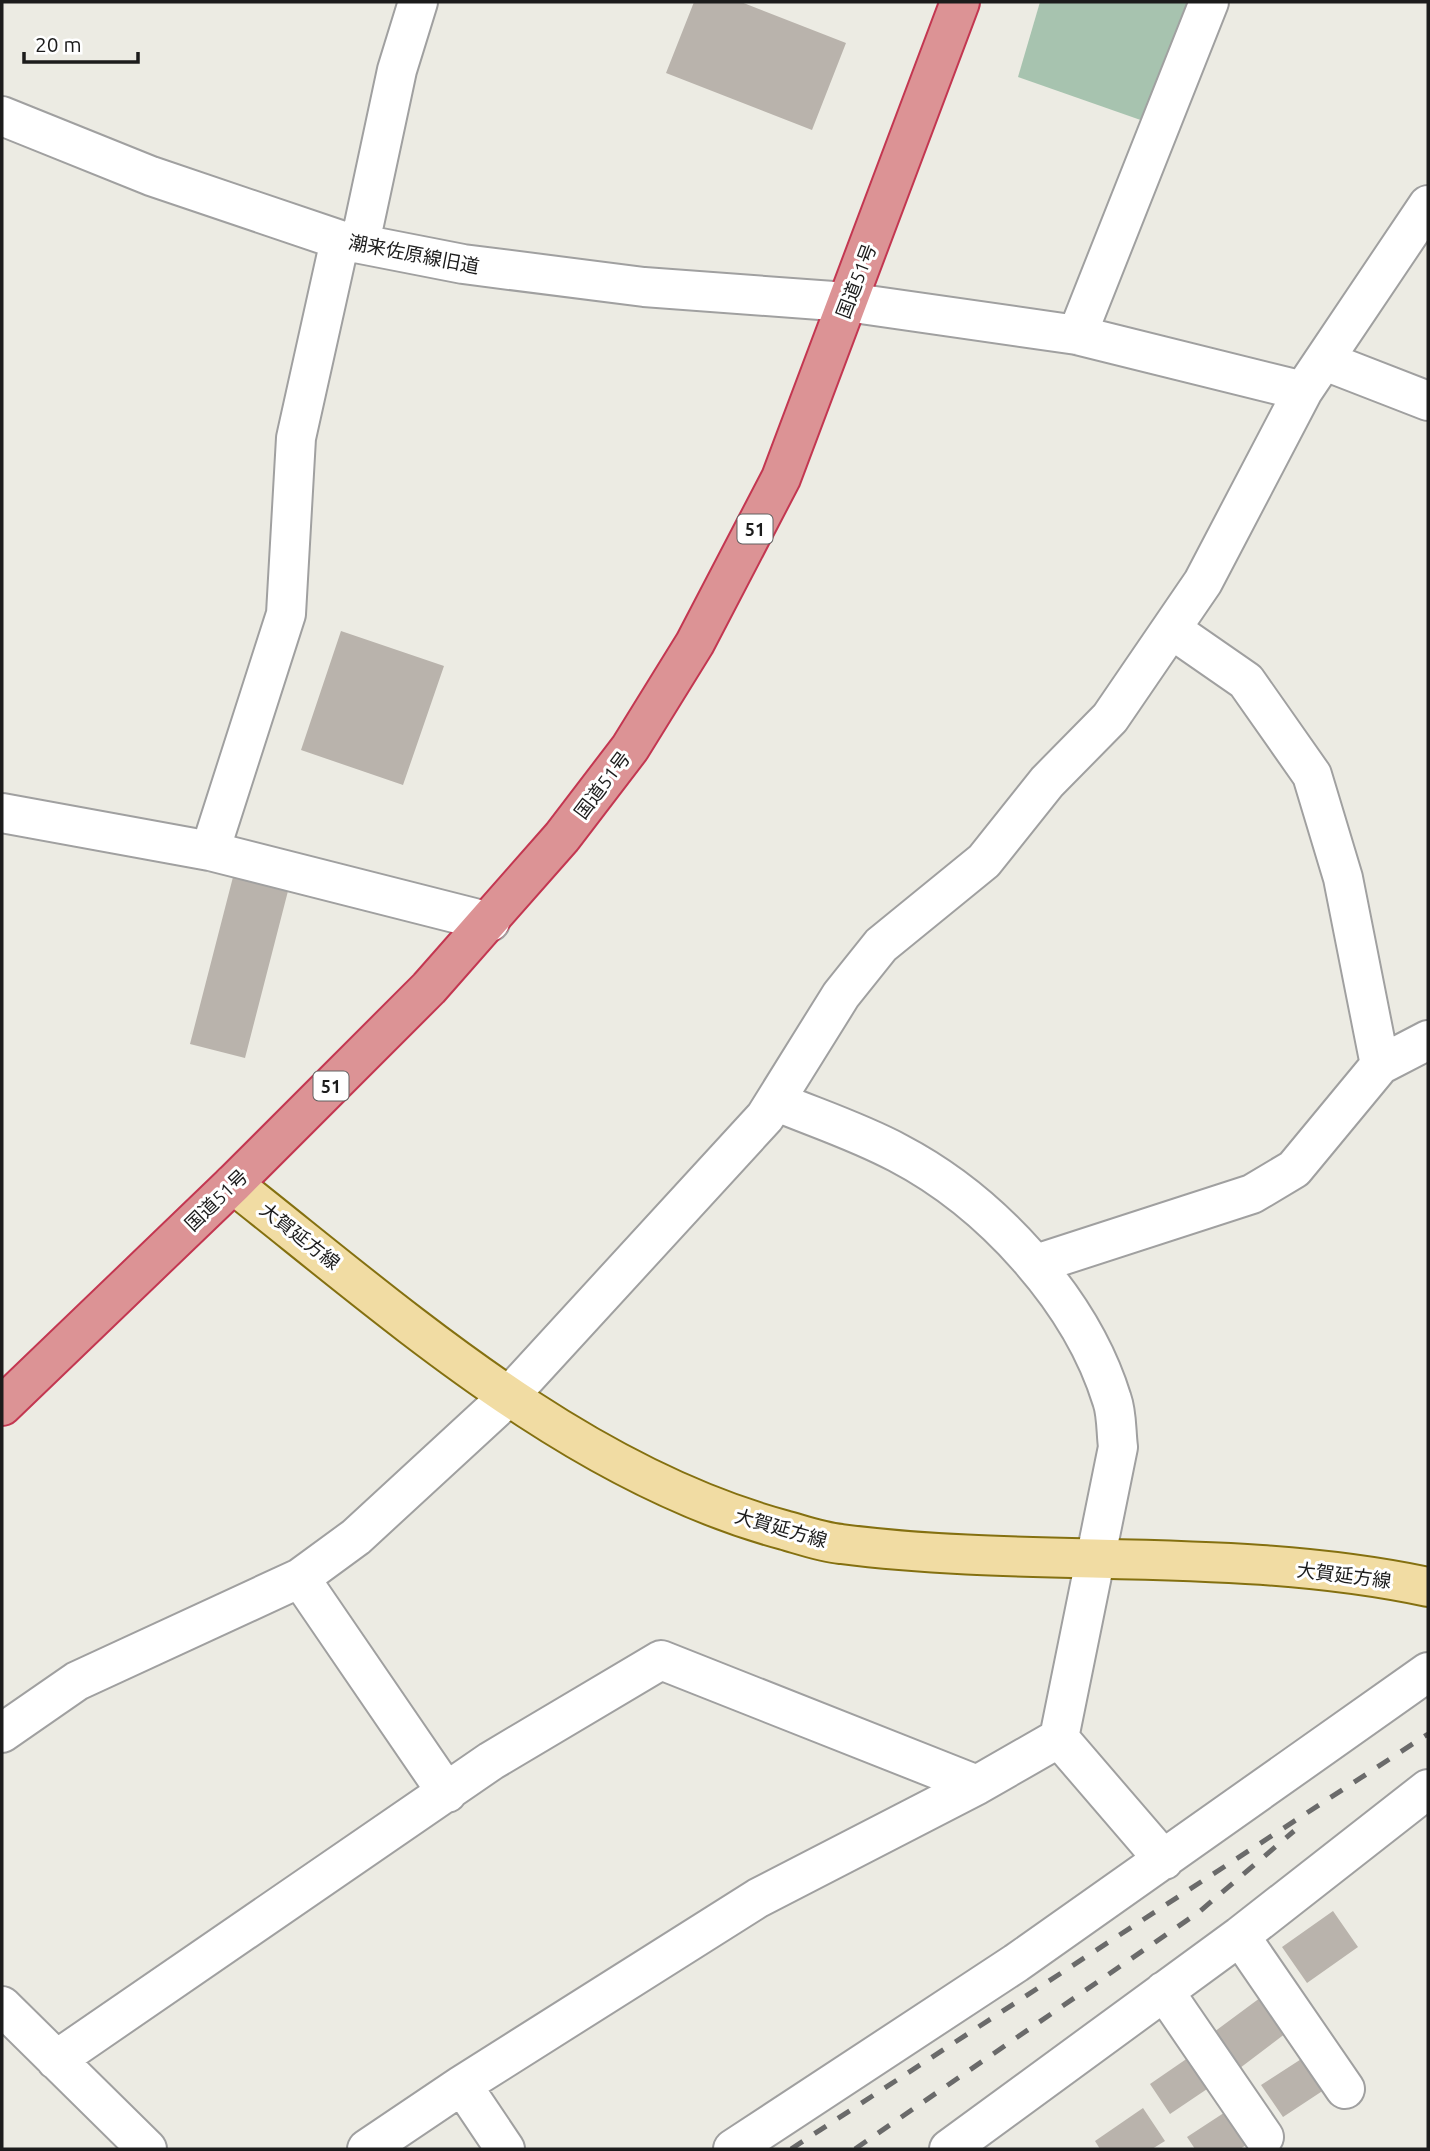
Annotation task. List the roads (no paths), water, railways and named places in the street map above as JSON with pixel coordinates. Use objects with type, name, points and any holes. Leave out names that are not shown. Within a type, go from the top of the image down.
[{"type":"highway","name":"国道51号","points":[[2,1406],[233,1184],[429,988],[490,922],[562,837],[630,748],[695,643],[781,478],[960,2]]},
{"type":"main road","name":"大賀延方線","points":[[233,1184],[392,1309],[509,1396],[587,1445],[682,1496],[760,1523],[837,1544],[966,1555],[1096,1556],[1359,1573],[1428,1587]]},
{"type":"street","points":[[209,851],[286,614],[296,438],[397,69],[418,2]]},
{"type":"street","points":[[1076,335],[1209,2]]},
{"type":"street","name":"潮来佐原線旧道","points":[[2,116],[151,176],[350,242],[463,264],[644,287],[847,302],[1076,335],[1303,391]]},
{"type":"street","points":[[2,1733],[77,1681],[300,1578],[356,1537],[509,1396],[765,1117],[841,995],[881,945],[984,862],[1048,782],[1110,718],[1203,582],[1303,391],[1428,205]]},
{"type":"street","points":[[1325,360],[1428,401]]},
{"type":"street","points":[[1171,629],[1246,681],[1312,775],[1343,878],[1380,1065]]},
{"type":"street","points":[[2,813],[209,851],[490,922]]},
{"type":"street","points":[[1036,1264],[1252,1194],[1294,1169],[1380,1065],[1428,1040]]},
{"type":"street","points":[[367,2149],[758,1898],[978,1785],[1059,1738],[1118,1447],[1113,1401],[1084,1333],[1036,1264],[952,1185],[897,1152],[775,1101]]},
{"type":"street","points":[[300,1578],[447,1793]]},
{"type":"street","points":[[56,2060],[447,1793],[491,1760],[661,1660],[978,1785]]},
{"type":"street","points":[[733,2149],[1016,1963],[1428,1672]]},
{"type":"street","points":[[1059,1738],[1164,1860]]},
{"type":"street","points":[[949,2149],[1240,1936],[1428,1789]]},
{"type":"street","points":[[1240,1936],[1345,2089]]},
{"type":"street","points":[[1164,1991],[1264,2137]]},
{"type":"street","points":[[2,2006],[147,2149]]},
{"type":"street","points":[[463,2085],[505,2149]]},
{"type":"railway","points":[[791,2149],[1428,1734]]},
{"type":"railway","points":[[855,2149],[1199,1912],[1294,1831]]}]
